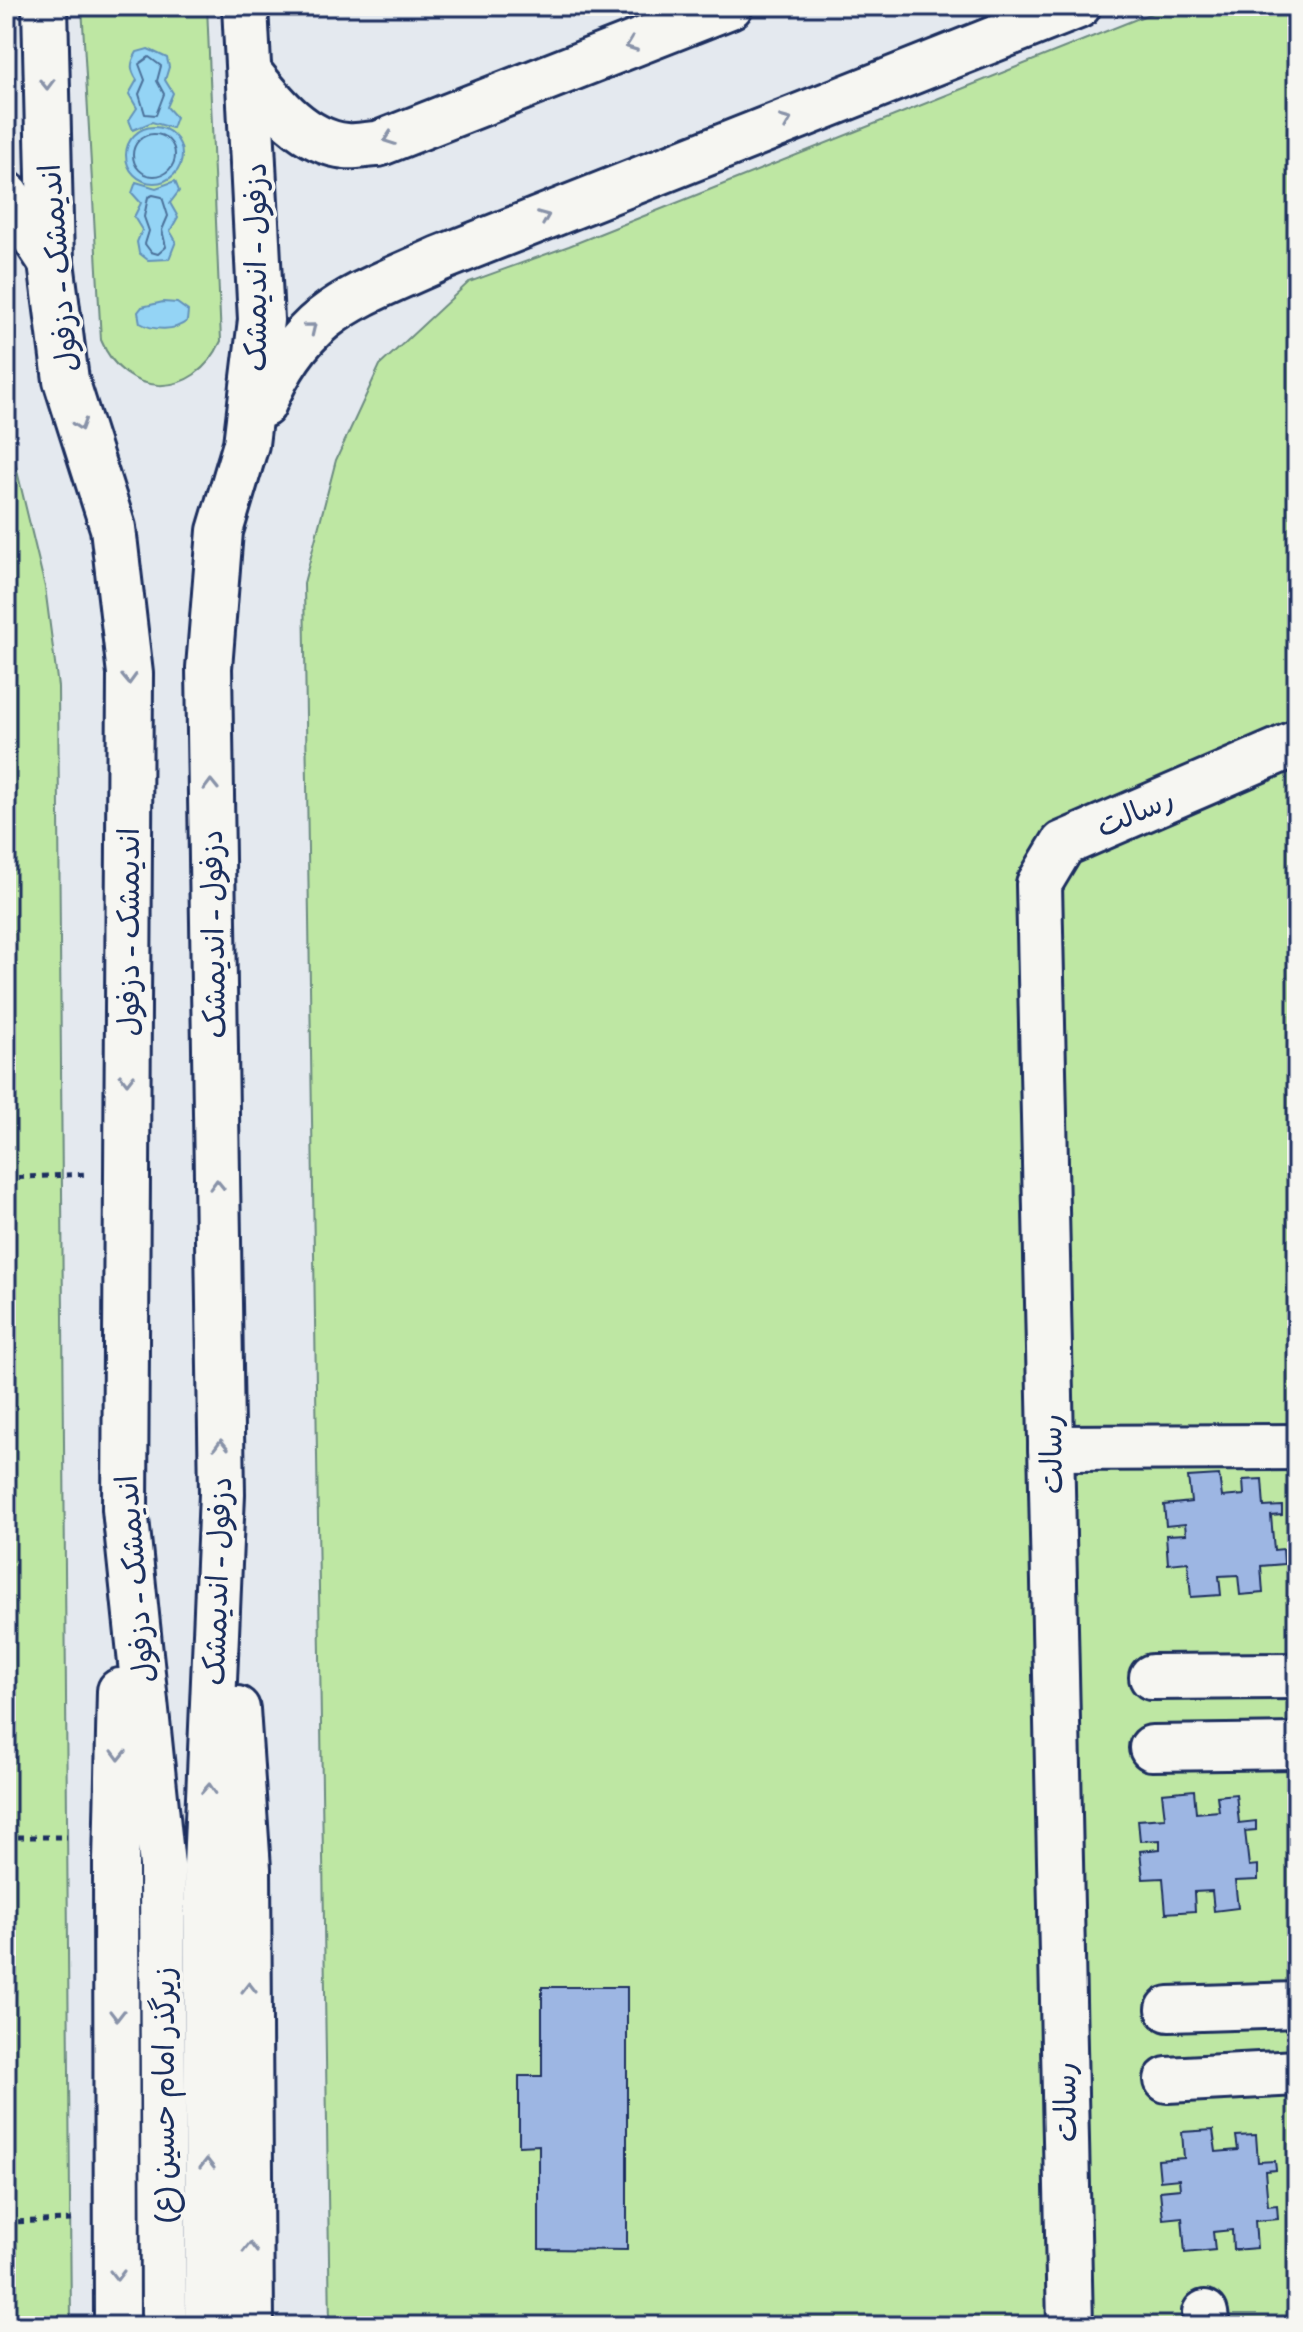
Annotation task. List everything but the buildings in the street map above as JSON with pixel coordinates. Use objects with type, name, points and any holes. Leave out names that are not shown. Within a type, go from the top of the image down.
[{"type":"main road","name":"اندیمشک - دزفول","points":[[45,6],[51,262],[66,380],[113,528],[130,674],[125,1509],[162,1865]]},
{"type":"main road","name":"دزفول - اندیمشک","points":[[206,1867],[222,1494],[209,668],[220,531],[246,444],[261,320],[245,6]]},
{"type":"main road","points":[[250,74],[282,113],[313,134],[344,146],[378,144],[730,6]]},
{"type":"main road","points":[[246,444],[277,371],[300,337],[344,302],[439,259],[1078,6]]},
{"type":"main road","points":[[6,194],[51,262]]},
{"type":"main road","name":"رسالت","points":[[1070,2326],[1039,884],[1063,844],[1297,743]]},
{"type":"main road","points":[[1051,1448],[1297,1447]]},
{"type":"main road","points":[[222,1494],[248,1869],[251,2326]]},
{"type":"main road","points":[[117,2326],[116,1863],[125,1509]]},
{"type":"main road","points":[[1152,1677],[1297,1676]]},
{"type":"main road","points":[[1152,1748],[1297,1746]]},
{"type":"main road","name":"زیرگذر امام حسین (ع)","points":[[162,1865],[164,2326]]},
{"type":"main road","name":"زیرگذر امام حسین (ع)","points":[[206,1867],[208,2326]]},
{"type":"main road","points":[[1169,2009],[1297,2005]]},
{"type":"main road","points":[[1167,2080],[1297,2073]]},
{"type":"path","points":[[6,1178],[127,1171]]},
{"type":"path","points":[[6,1837],[67,1837]]},
{"type":"path","points":[[6,2222],[71,2220]]},
{"type":"green space","points":[[82,6],[207,6],[221,341],[209,361],[177,383],[160,385],[142,382],[126,373],[112,359],[101,340]]},
{"type":"green space","points":[[1169,6],[1297,6],[1297,2326],[330,2326],[304,583],[336,460],[380,365],[469,282],[569,246]]},
{"type":"green space","points":[[6,425],[45,587],[58,687],[71,2326],[6,2326]]},
{"type":"water","points":[[148,49],[167,58],[169,67],[165,80],[173,93],[167,107],[176,117],[172,128],[152,122],[133,130],[129,120],[137,108],[129,94],[137,80],[132,63],[137,52]]},
{"type":"water","points":[[154,127],[174,135],[182,155],[174,175],[154,183],[134,175],[126,155],[134,135]]},
{"type":"water","points":[[175,181],[179,191],[170,203],[178,217],[170,231],[176,241],[169,259],[148,260],[139,253],[137,242],[142,230],[134,217],[141,203],[132,193],[136,182],[156,188]]},
{"type":"water","points":[[163,302],[177,303],[188,311],[187,321],[164,329],[140,323],[138,312],[142,307]]}]
